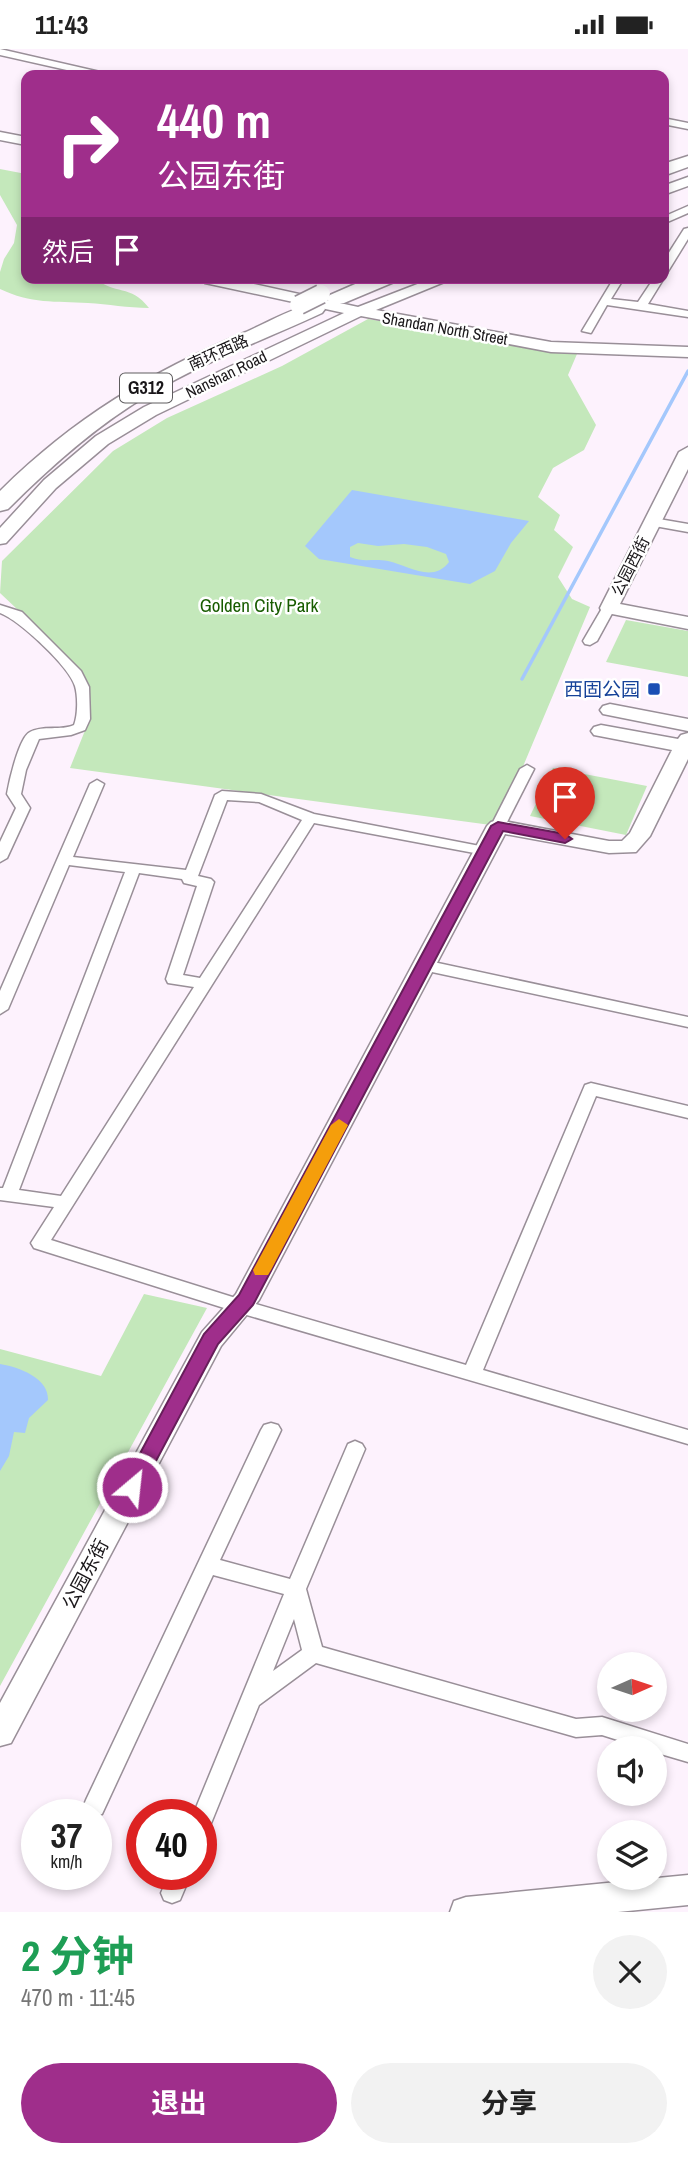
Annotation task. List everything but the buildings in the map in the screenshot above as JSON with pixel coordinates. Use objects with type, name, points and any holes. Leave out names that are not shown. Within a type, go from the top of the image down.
[{"type":"highway","points":[[669,158],[688,151]]},
{"type":"highway","points":[[669,169],[688,161]]},
{"type":"highway","name":"南环西路","points":[[0,504],[50,454],[100,417],[164,376],[318,302],[349,284]]},
{"type":"highway","name":"南环西路","points":[[0,481],[33,449],[77,416],[149,370],[370,284]]},
{"type":"street","points":[[0,52],[78,70]]},
{"type":"street","points":[[669,122],[688,126]]},
{"type":"street","points":[[0,136],[21,140]]},
{"type":"street","points":[[669,189],[688,181]]},
{"type":"street","points":[[669,218],[688,209]]},
{"type":"street","points":[[669,244],[685,236]]},
{"type":"street","points":[[669,261],[685,236]]},
{"type":"street","name":"Shandan North Street","points":[[232,284],[358,312],[551,347],[684,349]]},
{"type":"street","name":"Nanshan Road","points":[[0,539],[50,484],[102,440],[150,411],[358,312],[430,284]]},
{"type":"street","points":[[587,331],[615,284]]},
{"type":"street","points":[[641,306],[655,284]]},
{"type":"street","points":[[604,301],[688,314]]},
{"type":"street","name":"公园西街","points":[[688,452],[609,608],[688,623]]},
{"type":"street","points":[[653,522],[688,528]]},
{"type":"street","points":[[590,641],[609,608]]},
{"type":"street","points":[[0,609],[17,615],[74,671],[82,687],[83,719],[80,727],[71,731],[33,735],[19,770],[15,794],[23,808],[0,857]]},
{"type":"street","points":[[610,710],[688,725]]},
{"type":"street","points":[[527,769],[498,826],[609,847],[628,847],[639,836],[687,745],[601,731]]},
{"type":"street","points":[[0,1009],[97,784]]},
{"type":"street","points":[[204,984],[174,979],[206,882],[189,880],[222,795],[261,797],[310,817],[485,851]]},
{"type":"street","points":[[310,817],[40,1243],[240,1306],[688,1437]]},
{"type":"street","name":"公园东街","points":[[0,1733],[211,1339],[240,1306],[498,826]]},
{"type":"street","points":[[64,860],[191,875]]},
{"type":"street","points":[[65,1203],[5,1195],[134,869]]},
{"type":"street","points":[[424,965],[688,1023]]},
{"type":"street","points":[[472,1373],[591,1089],[688,1112]]},
{"type":"street","points":[[98,1799],[271,1430]]},
{"type":"street","points":[[210,1799],[355,1449]]},
{"type":"street","points":[[208,1565],[296,1589]]},
{"type":"street","points":[[296,1589],[313,1653]]},
{"type":"street","points":[[251,1699],[313,1653]]},
{"type":"street","points":[[313,1653],[576,1728],[602,1726],[688,1753]]},
{"type":"street","points":[[466,1912],[688,1890]]},
{"type":"green space","points":[[0,169],[21,173],[21,284],[104,284],[129,292],[149,308],[43,301],[0,289],[0,272],[14,243],[17,225],[0,195]]},
{"type":"green space","name":"Golden City Park","points":[[368,319],[577,354],[568,375],[596,425],[584,450],[553,468],[538,497],[560,515],[554,530],[573,547],[558,577],[572,599],[590,607],[498,826],[70,768],[88,723],[90,686],[54,644],[0,593],[2,561],[113,451],[167,418],[282,366]]},
{"type":"green space","points":[[626,620],[688,631],[688,677],[606,662]]},
{"type":"green space","points":[[553,768],[647,786],[626,835],[530,816]]},
{"type":"green space","points":[[144,1294],[207,1308],[0,1686],[0,1349],[101,1376]]},
{"type":"water","points":[[352,490],[529,521],[511,543],[495,571],[470,584],[319,559],[305,546]],"holes":[[[358,543],[378,546],[404,544],[427,547],[446,554],[449,562],[435,572],[428,572],[388,561],[350,557],[350,547]]]},
{"type":"water","points":[[0,1364],[32,1375],[44,1386],[48,1400],[29,1418],[25,1433],[14,1432],[9,1456],[0,1471]]},
{"type":"waterway","points":[[522,679],[688,371]]},
{"type":"slow traffic","points":[[262,1270],[339,1125]]},
{"type":"place","name":"西固公园","points":[[654,689]]},
{"type":"route","points":[[132,1487],[211,1339],[246,1300],[498,826],[565,839]]}]
